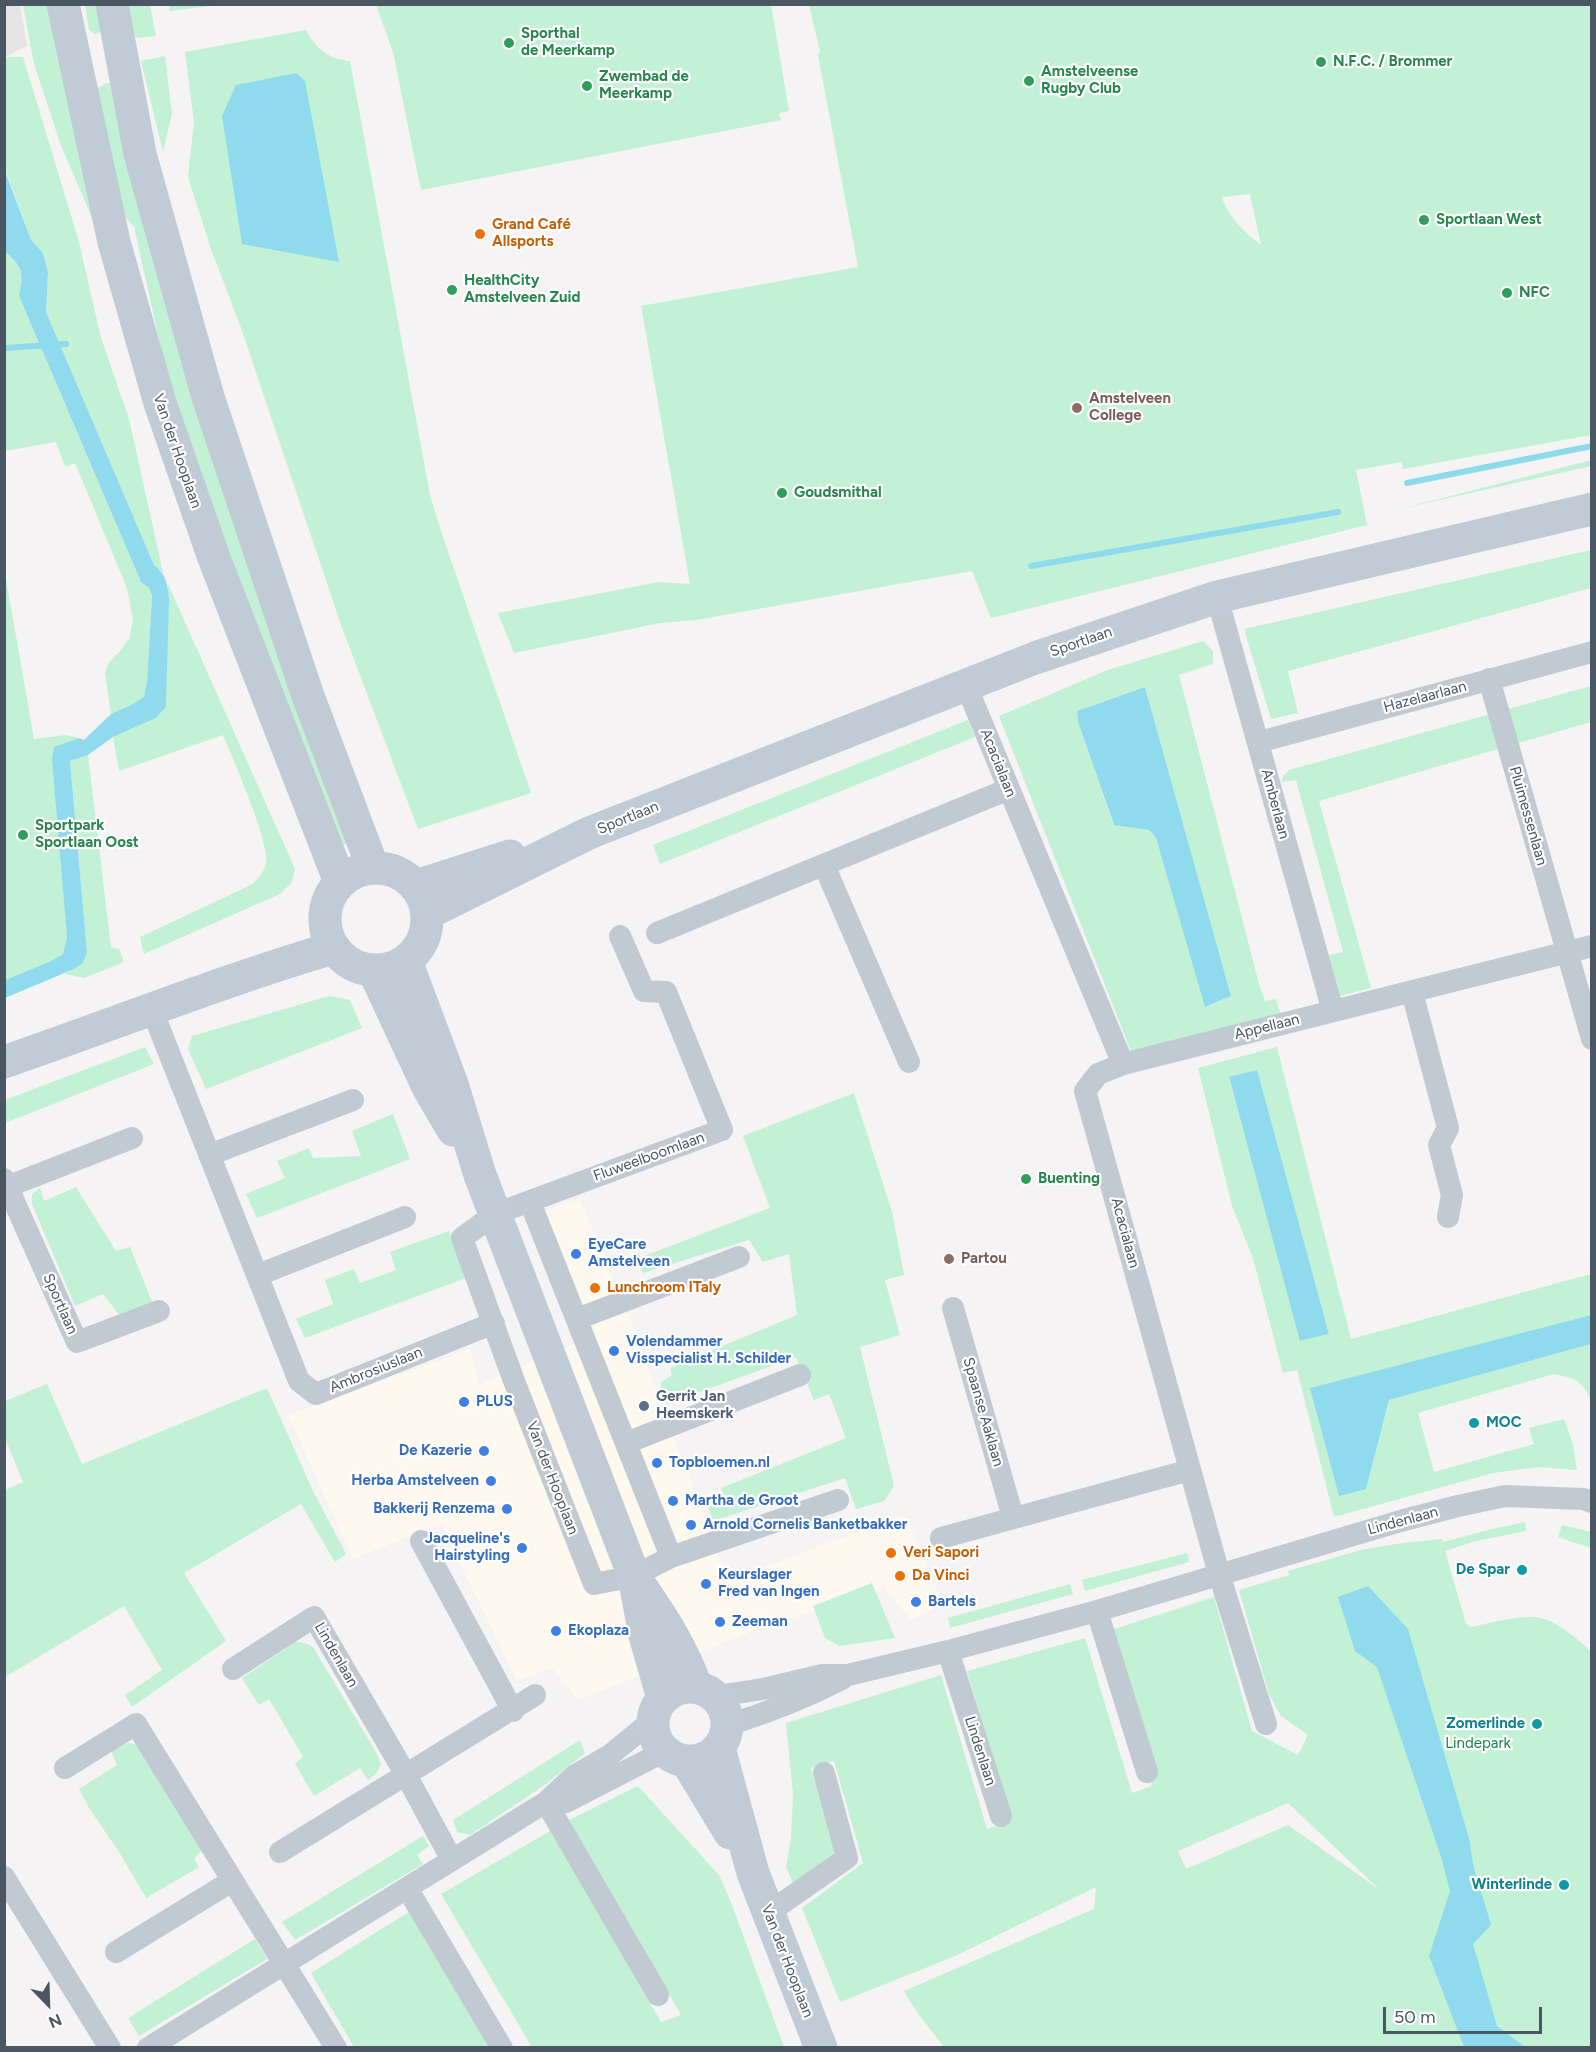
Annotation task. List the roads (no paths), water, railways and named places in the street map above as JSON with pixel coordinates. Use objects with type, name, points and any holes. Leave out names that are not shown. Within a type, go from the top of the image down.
[{"type":"street","name":"Van der Hooplaan","points":[[63,4],[114,242],[160,403],[214,558],[340,882]]},
{"type":"street","points":[[112,4],[140,154],[208,397],[308,696],[373,868]]},
{"type":"street","name":"Sportlaan","points":[[422,900],[436,878],[589,833],[1035,658],[1217,597],[1592,509]]},
{"type":"street","name":"Amberlaan","points":[[1217,597],[1333,1011]]},
{"type":"street","name":"Hazelaarlaan","points":[[1259,742],[1592,652]]},
{"type":"street","name":"Pluimessenlaan","points":[[1489,679],[1592,1039]]},
{"type":"street","name":"Acacialaan","points":[[966,685],[1123,1064],[1098,1074],[1085,1091],[1219,1574]]},
{"type":"street","points":[[657,933],[1009,789]]},
{"type":"street","points":[[824,865],[909,1062]]},
{"type":"street","points":[[373,868],[389,869],[404,875],[422,900],[427,927],[416,952],[406,961],[397,967],[375,971],[359,968],[344,960],[329,938],[325,912],[330,896],[340,882],[355,872],[373,868]]},
{"type":"street","name":"Fluweelboomlaan","points":[[495,1214],[722,1130],[666,992],[644,991],[620,936]]},
{"type":"street","points":[[4,1062],[152,1010],[329,938]]},
{"type":"street","name":"Appellaan","points":[[1123,1064],[1592,946]]},
{"type":"street","name":"Van der Hooplaan","points":[[406,961],[452,1084],[480,1175],[634,1576],[658,1709]]},
{"type":"street","name":"Van der Hooplaan","points":[[375,971],[429,1089],[480,1175]]},
{"type":"street","points":[[1412,992],[1448,1128],[1439,1145],[1452,1195],[1448,1217]]},
{"type":"street","name":"Ambrosiuslaan","points":[[152,1010],[299,1381],[316,1394],[494,1323]]},
{"type":"street","points":[[209,1155],[353,1100]]},
{"type":"street","name":"Sportlaan","points":[[132,1138],[6,1185],[77,1341],[159,1311]]},
{"type":"street","points":[[530,1202],[671,1557]]},
{"type":"street","name":"Van der Hooplaan","points":[[495,1214],[462,1238],[514,1381],[594,1584],[634,1576],[671,1557],[838,1500]]},
{"type":"street","points":[[258,1275],[405,1217]]},
{"type":"street","points":[[577,1319],[739,1257]]},
{"type":"street","name":"Spaanse Aaklaan","points":[[953,1308],[1013,1517]]},
{"type":"street","points":[[626,1443],[800,1376]]},
{"type":"street","points":[[941,1538],[1190,1470]]},
{"type":"street","name":"Lindenlaan","points":[[715,1714],[763,1689],[822,1675],[848,1675],[948,1651],[1096,1611],[1404,1520],[1506,1496],[1583,1499],[1592,1502]]},
{"type":"street","points":[[421,1541],[513,1711]]},
{"type":"street","points":[[1219,1574],[1266,1724]]},
{"type":"street","name":"Van der Hooplaan","points":[[634,1576],[669,1626],[715,1714],[753,1874],[821,2048]]},
{"type":"street","points":[[1096,1611],[1147,1772]]},
{"type":"street","name":"Lindenlaan","points":[[233,1669],[314,1617],[406,1775],[452,1860]]},
{"type":"street","name":"Lindenlaan","points":[[948,1651],[1001,1816]]},
{"type":"street","name":"Lindenlaan","points":[[715,1714],[760,1715],[814,1694],[848,1675]]},
{"type":"street","points":[[148,2048],[546,1802],[574,1776],[610,1755],[658,1709],[672,1691],[684,1687],[715,1714],[710,1756],[699,1760],[676,1756],[658,1742],[654,1732],[658,1709]]},
{"type":"street","points":[[280,1852],[536,1695]]},
{"type":"street","points":[[65,1768],[136,1725],[336,2048]]},
{"type":"street","name":"Van der Hooplaan","points":[[676,1756],[753,1874]]},
{"type":"street","points":[[546,1802],[566,1802],[676,1756]]},
{"type":"street","points":[[768,1913],[847,1858],[824,1773]]},
{"type":"street","points":[[546,1802],[658,1995]]},
{"type":"street","points":[[4,1877],[110,2048]]},
{"type":"street","points":[[116,1952],[232,1881]]},
{"type":"street","points":[[407,1888],[502,2048]]},
{"type":"water","points":[[296,73],[305,81],[339,262],[242,244],[222,116],[236,85]]},
{"type":"water","points":[[4,168],[31,240],[43,253],[48,272],[46,312],[154,565],[166,580],[169,599],[166,707],[156,718],[113,737],[88,755],[70,761],[87,952],[83,963],[5,998],[5,980],[63,954],[67,937],[52,759],[54,747],[79,738],[84,740],[111,714],[144,697],[147,682],[152,596],[149,588],[141,582],[19,296],[21,271],[5,252]]},
{"type":"water","points":[[1145,687],[1231,996],[1205,1007],[1156,838],[1149,830],[1114,825],[1078,722],[1077,711]]},
{"type":"water","points":[[1257,1070],[1329,1334],[1300,1341],[1229,1077]]},
{"type":"water","points":[[1591,1315],[1591,1344],[1389,1400],[1366,1489],[1339,1496],[1310,1388]]},
{"type":"water","points":[[1368,1586],[1408,1629],[1470,1842],[1476,1874],[1491,1925],[1473,1944],[1497,2026],[1525,2047],[1464,2047],[1429,1956],[1450,1891],[1442,1860],[1377,1667],[1355,1651],[1338,1597]]},
{"type":"waterway","points":[[4,348],[66,344]]},
{"type":"waterway","points":[[1407,483],[1592,446]]},
{"type":"waterway","points":[[1031,566],[1338,512]]},
{"type":"place","name":"Sporthal de Meerkamp","points":[[509,43]]},
{"type":"place","name":"N.F.C. / Brommer","points":[[1321,62]]},
{"type":"place","name":"Amstelveense Rugby Club","points":[[1029,81]]},
{"type":"place","name":"Zwembad de Meerkamp","points":[[587,86]]},
{"type":"place","name":"Sportlaan West","points":[[1424,220]]},
{"type":"place","name":"Grand Café Allsports","points":[[480,234]]},
{"type":"place","name":"HealthCity Amstelveen Zuid","points":[[452,290]]},
{"type":"place","name":"NFC","points":[[1507,293]]},
{"type":"place","name":"Amstelveen College","points":[[1077,408]]},
{"type":"place","name":"Goudsmithal","points":[[782,493]]},
{"type":"place","name":"Sportpark Sportlaan Oost","points":[[23,835]]},
{"type":"place","name":"Buenting","points":[[1026,1179]]},
{"type":"place","name":"EyeCare Amstelveen","points":[[576,1254]]},
{"type":"place","name":"Partou","points":[[949,1259]]},
{"type":"place","name":"Lunchroom ITaly","points":[[595,1288]]},
{"type":"place","name":"Volendammer Visspecialist H. Schilder","points":[[614,1351]]},
{"type":"place","name":"PLUS","points":[[464,1402]]},
{"type":"place","name":"Gerrit Jan Heemskerk","points":[[644,1406]]},
{"type":"place","name":"MOC","points":[[1474,1423]]},
{"type":"place","name":"De Kazerie","points":[[484,1451]]},
{"type":"place","name":"Topbloemen.nl","points":[[657,1463]]},
{"type":"place","name":"Herba Amstelveen","points":[[491,1481]]},
{"type":"place","name":"Martha de Groot","points":[[673,1501]]},
{"type":"place","name":"Bakkerij Renzema","points":[[507,1509]]},
{"type":"place","name":"Arnold Cornelis Banketbakker","points":[[691,1525]]},
{"type":"place","name":"Jacqueline's Hairstyling","points":[[522,1548]]},
{"type":"place","name":"Veri Sapori","points":[[891,1553]]},
{"type":"place","name":"De Spar","points":[[1522,1570]]},
{"type":"place","name":"Da Vinci","points":[[900,1576]]},
{"type":"place","name":"Keurslager Fred van Ingen","points":[[706,1584]]},
{"type":"place","name":"Bartels","points":[[916,1602]]},
{"type":"place","name":"Zeeman","points":[[720,1622]]},
{"type":"place","name":"Ekoplaza","points":[[556,1631]]},
{"type":"place","name":"Zomerlinde","points":[[1537,1724]]},
{"type":"place","name":"Winterlinde","points":[[1564,1885]]},
{"type":"park label","name":"Lindepark","points":[[1478,1744]]}]
